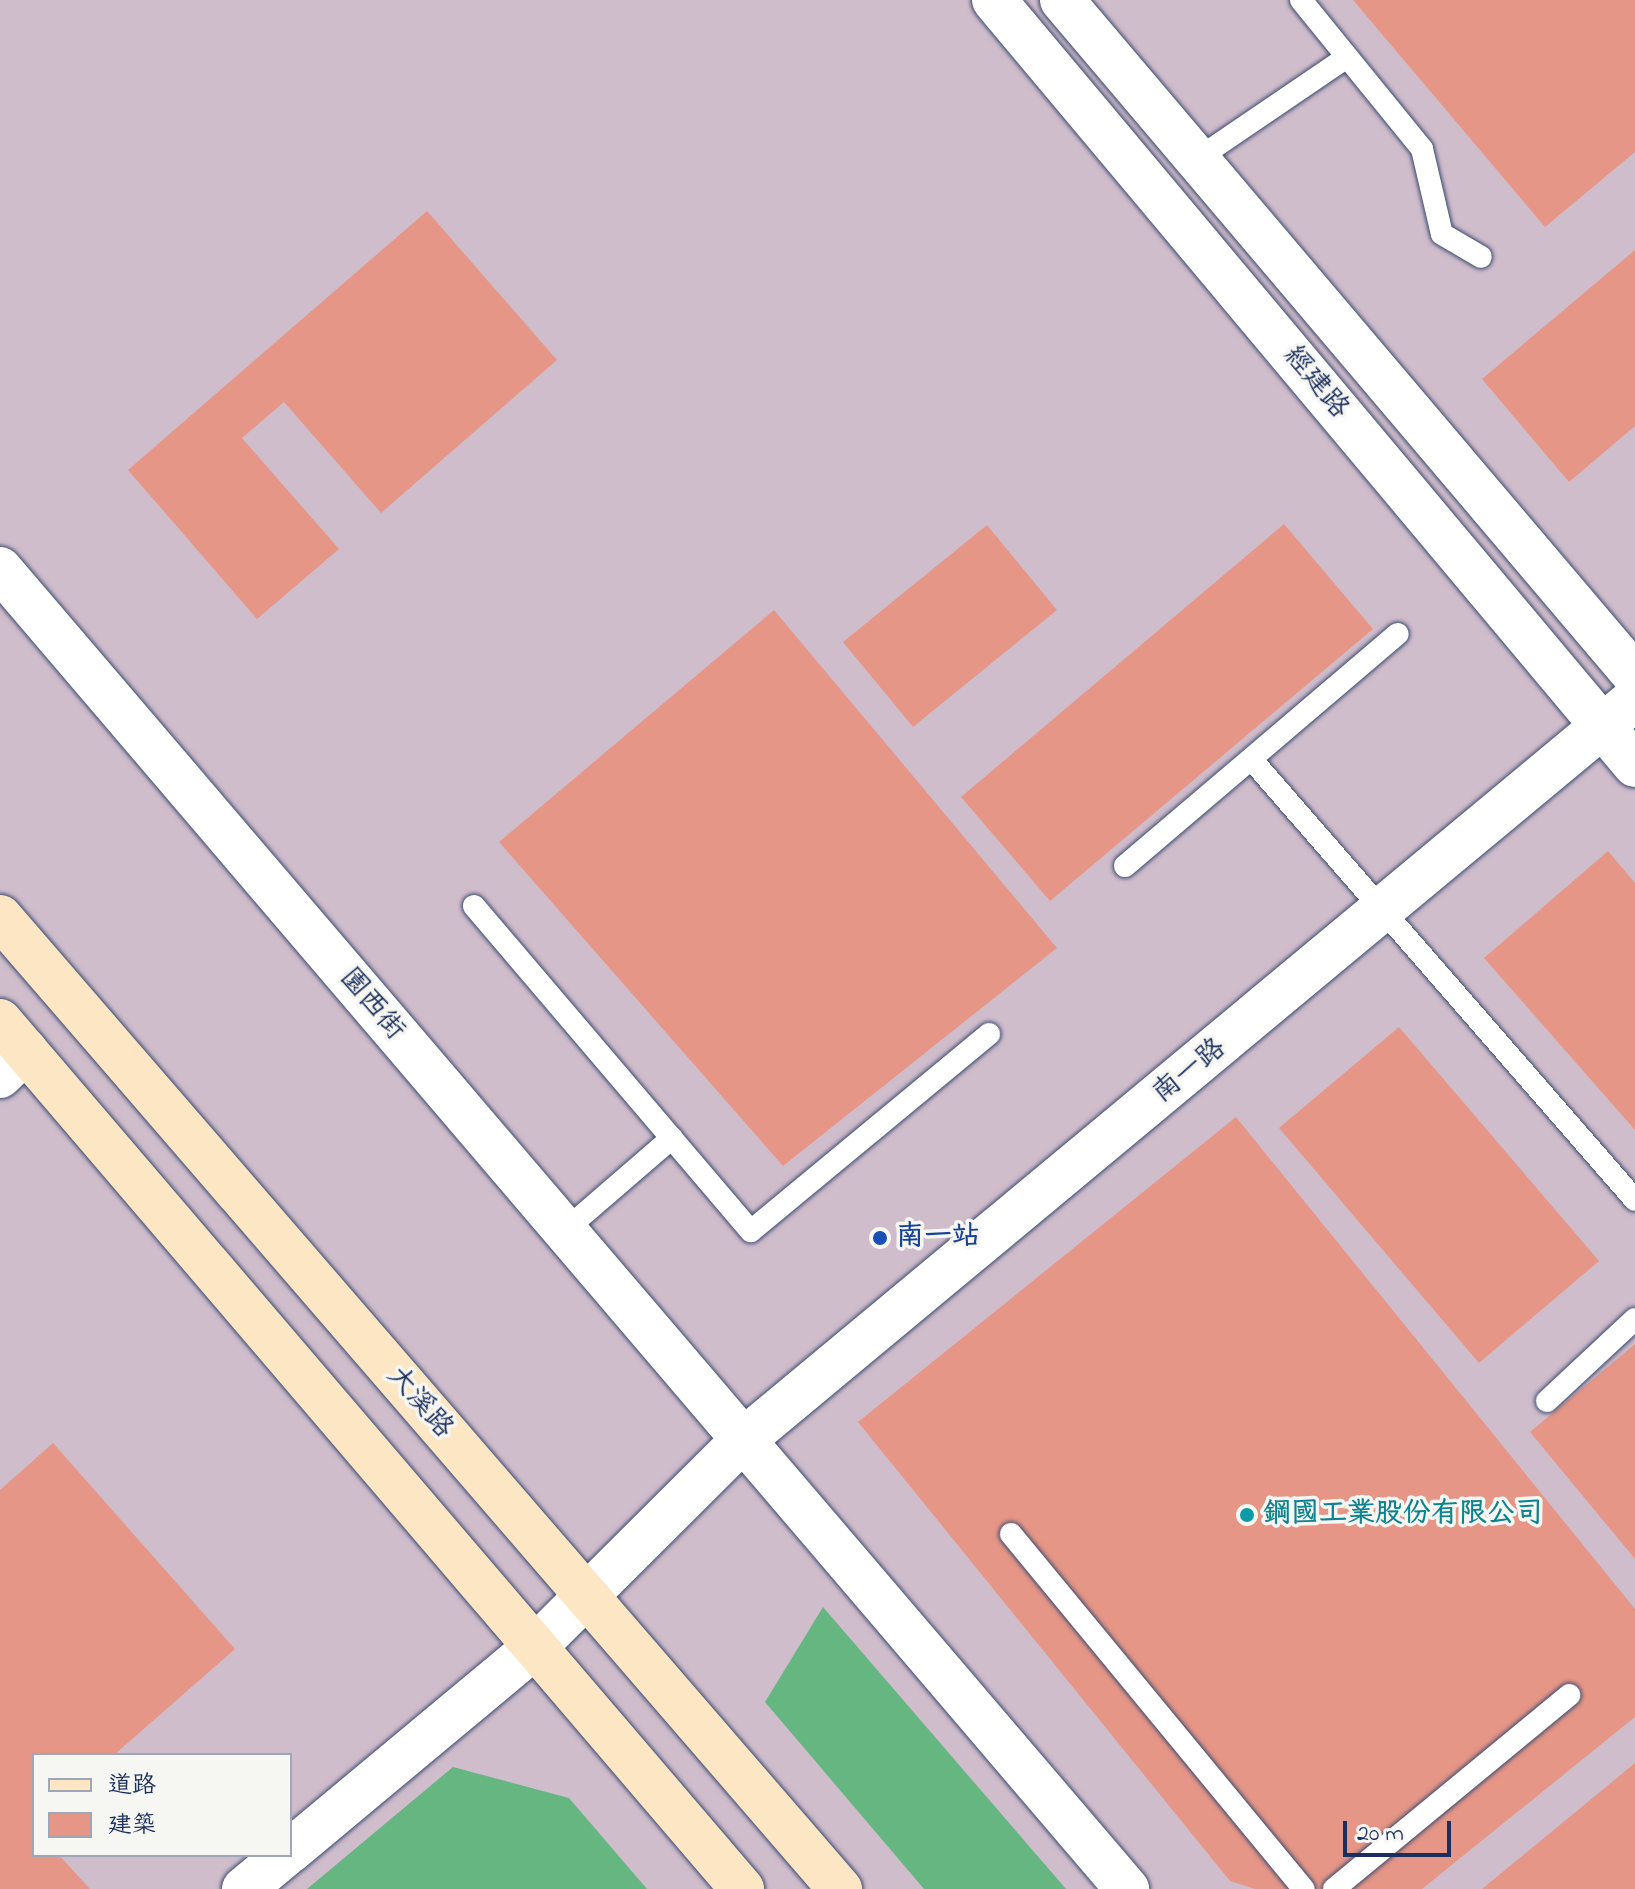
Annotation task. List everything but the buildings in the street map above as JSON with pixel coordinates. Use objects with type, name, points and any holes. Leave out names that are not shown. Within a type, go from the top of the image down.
[{"type":"main road","name":"大溪路","points":[[0,917],[840,1889]]},
{"type":"main road","points":[[9,1049],[536,1646],[742,1889]]},
{"type":"street","name":"經建路","points":[[994,0],[1619,713],[1635,765]]},
{"type":"street","name":"經建路","points":[[1062,0],[1635,676]]},
{"type":"street","name":"園西街","points":[[0,569],[741,1442],[1127,1889]]},
{"type":"street","name":"南一路","points":[[292,1849],[536,1646],[741,1442],[1382,914],[1619,713]]},
{"type":"street","points":[[244,1889],[283,1857]]},
{"type":"lane","points":[[1301,0],[1422,149],[1442,234],[1481,257]]},
{"type":"lane","points":[[1197,159],[1347,57]]},
{"type":"lane","points":[[1125,866],[1398,634]]},
{"type":"lane","points":[[1252,760],[1382,914],[1635,1200]]},
{"type":"lane","points":[[474,906],[751,1231],[989,1034]]},
{"type":"lane","points":[[563,1232],[672,1138]]},
{"type":"lane","points":[[1547,1401],[1635,1319]]},
{"type":"lane","points":[[1011,1534],[1304,1889]]},
{"type":"lane","points":[[1334,1889],[1569,1695]]},
{"type":"shaded area","points":[[0,0],[1635,0],[1635,1889],[0,1889]]},
{"type":"green space","points":[[823,1607],[1066,1889],[924,1889],[765,1702]]},
{"type":"green space","points":[[453,1767],[569,1798],[647,1889],[307,1889]]},
{"type":"place","name":"南一站","points":[[880,1238]]},
{"type":"place","name":"鋼國工業股份有限公司","points":[[1247,1515]]}]
